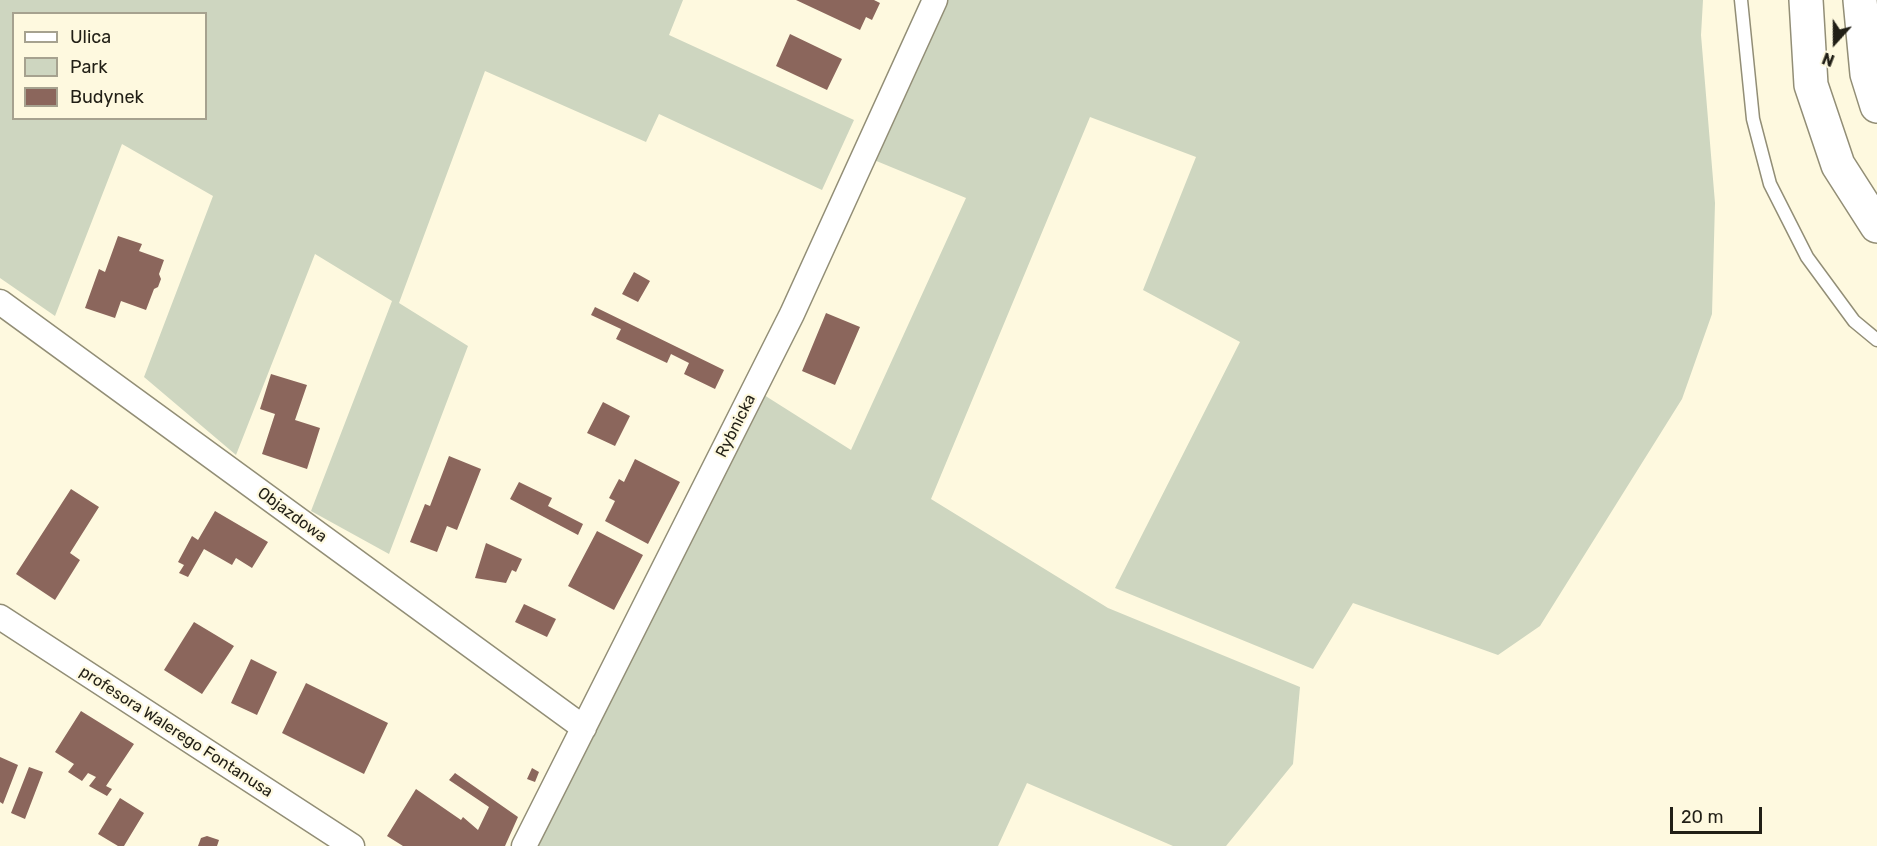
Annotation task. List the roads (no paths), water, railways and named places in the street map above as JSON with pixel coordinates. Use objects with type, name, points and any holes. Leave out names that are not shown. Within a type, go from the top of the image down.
[{"type":"highway","points":[[1806,0],[1812,85],[1838,165],[1877,226]]},
{"type":"highway","points":[[1860,0],[1867,74],[1877,106]]},
{"type":"street","name":"Rybnicka","points":[[524,846],[792,314],[935,0]]},
{"type":"street","name":"Objazdowa","points":[[0,302],[584,728]]},
{"type":"street","name":"profesora Walerego Fontanusa","points":[[0,617],[352,846]]},
{"type":"lane","points":[[1741,0],[1753,119],[1770,184],[1807,257],[1854,321],[1877,340]]}]
